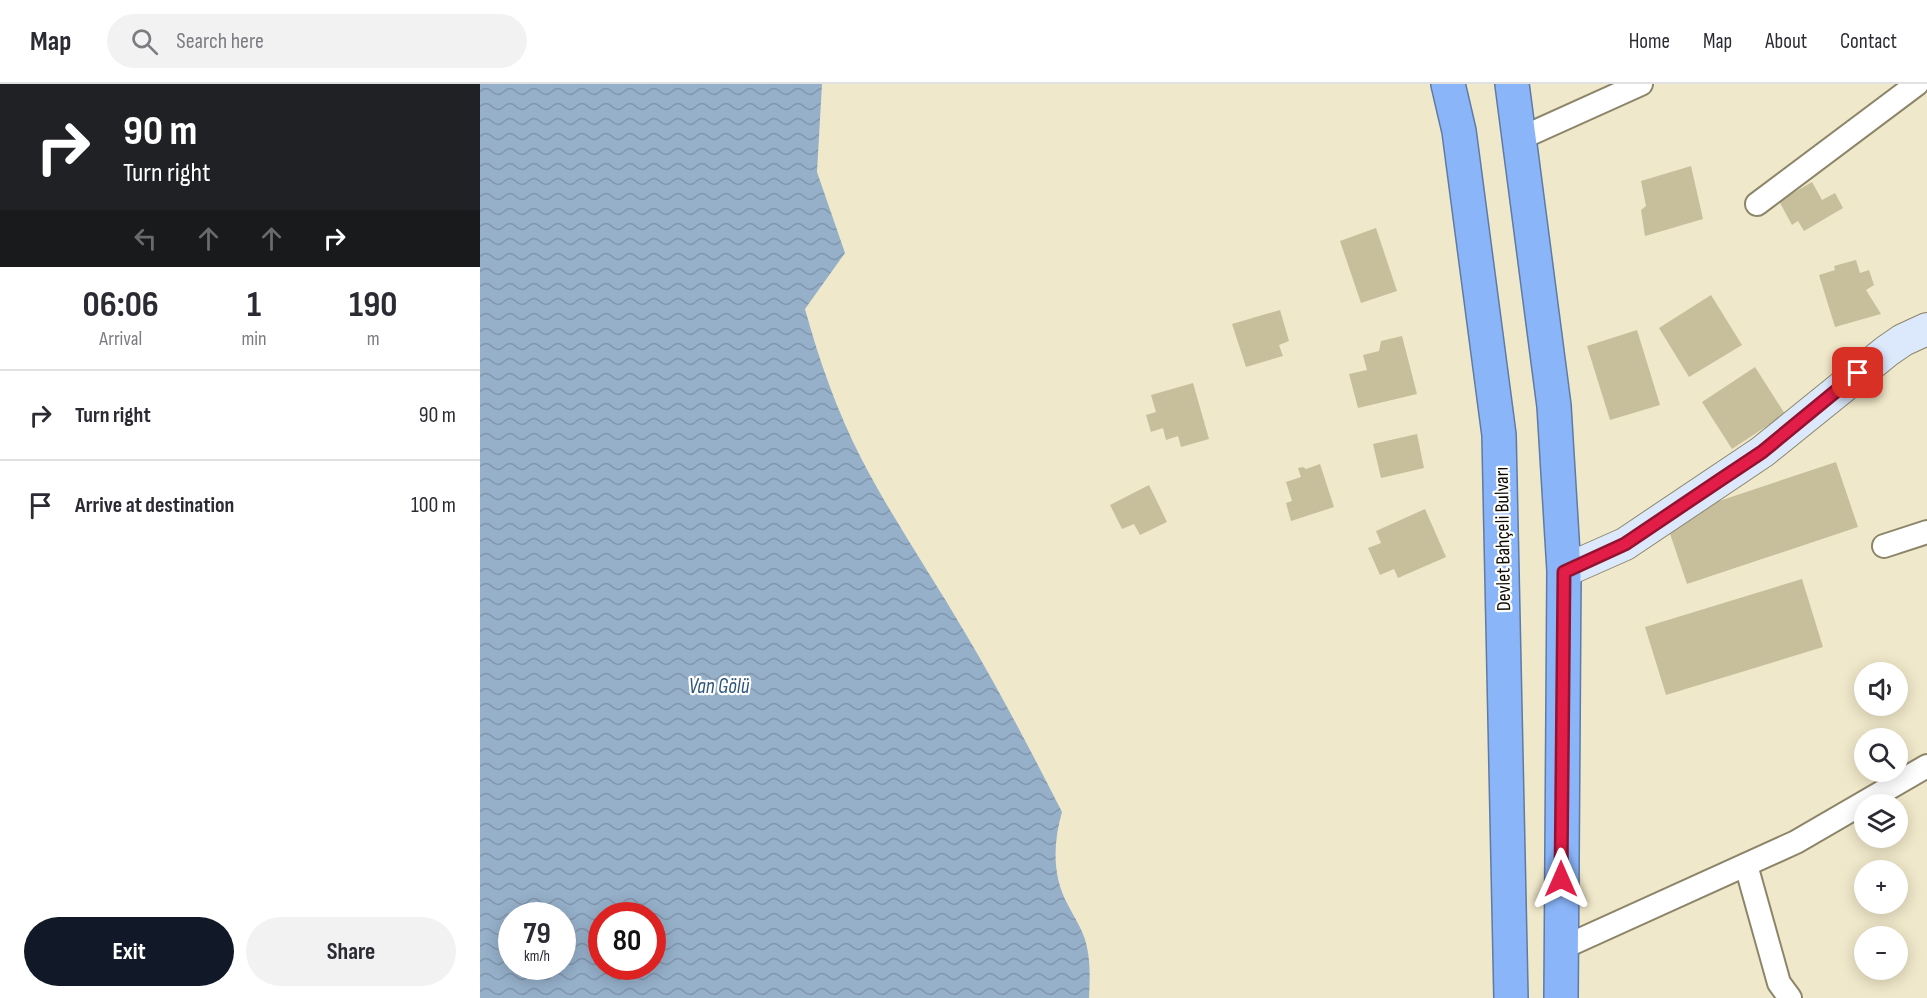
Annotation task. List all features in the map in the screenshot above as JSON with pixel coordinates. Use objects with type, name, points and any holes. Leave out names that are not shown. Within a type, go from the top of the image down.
[{"type":"highway","name":"Devlet Bahçeli Bulvarı","points":[[1448,84],[1459,131],[1500,435],[1510,998]]},
{"type":"highway","points":[[1512,84],[1554,406],[1564,572],[1561,998]]},
{"type":"street","points":[[1519,139],[1641,84]]},
{"type":"street","points":[[1756,204],[1917,84]]},
{"type":"street","points":[[1564,572],[1625,544],[1762,452],[1887,351],[1903,340],[1927,329]]},
{"type":"street","points":[[1884,546],[1927,532]]},
{"type":"street","points":[[1560,949],[1796,842],[1927,766]]},
{"type":"street","points":[[1746,865],[1779,983],[1790,998]]},
{"type":"water","name":"Van Gölü","points":[[480,84],[822,84],[817,172],[845,253],[805,309],[810,328],[836,404],[861,458],[990,676],[1062,812],[1056,847],[1057,871],[1063,894],[1086,942],[1089,998],[480,998]]},
{"type":"building","points":[[1691,166],[1703,219],[1645,236],[1641,210],[1646,206],[1641,181]]},
{"type":"building","points":[[1812,182],[1822,200],[1835,193],[1843,208],[1804,231],[1798,221],[1792,225],[1779,201]]},
{"type":"building","points":[[1376,228],[1397,291],[1361,303],[1340,241]]},
{"type":"building","points":[[1856,260],[1860,273],[1869,270],[1874,285],[1866,290],[1881,314],[1835,327],[1819,275],[1835,270],[1834,266]]},
{"type":"building","points":[[1711,295],[1742,345],[1689,377],[1659,328]]},
{"type":"building","points":[[1280,310],[1289,341],[1279,345],[1283,356],[1246,367],[1232,324]]},
{"type":"building","points":[[1637,330],[1660,405],[1610,420],[1587,346]]},
{"type":"building","points":[[1402,336],[1417,394],[1358,408],[1349,374],[1367,370],[1363,355],[1379,351],[1381,341]]},
{"type":"building","points":[[1755,367],[1785,414],[1732,449],[1702,402]]},
{"type":"building","points":[[1193,383],[1209,439],[1181,447],[1178,436],[1166,440],[1163,428],[1151,432],[1146,415],[1156,412],[1151,395]]},
{"type":"building","points":[[1417,434],[1424,468],[1381,478],[1373,444]]},
{"type":"building","points":[[1836,462],[1858,527],[1687,584],[1665,519]]},
{"type":"building","points":[[1320,464],[1334,507],[1291,521],[1286,503],[1292,501],[1286,482],[1301,477],[1298,468],[1306,469]]},
{"type":"building","points":[[1149,485],[1167,522],[1140,535],[1134,524],[1122,529],[1110,505]]},
{"type":"building","points":[[1425,509],[1446,557],[1398,578],[1394,569],[1380,575],[1368,548],[1381,543],[1376,531]]},
{"type":"building","points":[[1802,579],[1823,647],[1666,695],[1645,627]]},
{"type":"route","points":[[1561,879],[1564,572],[1625,544],[1762,452],[1858,373]]}]
